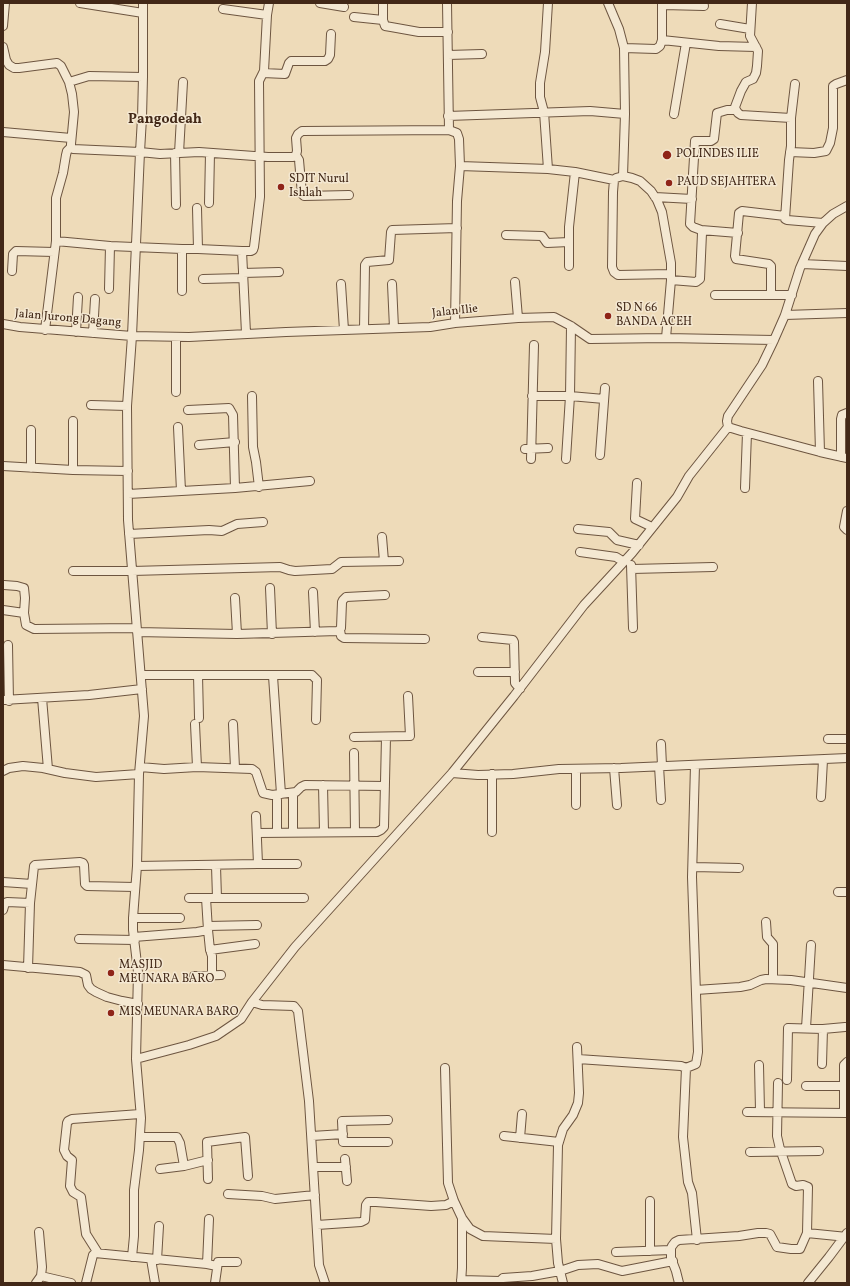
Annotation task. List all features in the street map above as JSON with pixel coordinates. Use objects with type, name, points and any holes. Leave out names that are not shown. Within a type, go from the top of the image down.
[{"type":"street","points":[[3,26],[5,3]]},
{"type":"street","points":[[80,3],[143,14]]},
{"type":"street","points":[[132,1257],[134,1236],[134,1190],[140,1137],[136,1055],[138,972],[133,918],[144,716],[128,520],[127,406],[132,336],[142,118],[143,3]]},
{"type":"street","points":[[56,241],[182,250],[198,249],[242,252],[254,250],[260,197],[259,81],[263,73],[266,15],[269,3]]},
{"type":"street","points":[[320,3],[344,7]]},
{"type":"street","points":[[383,3],[383,20],[385,26],[419,32],[448,32]]},
{"type":"street","points":[[447,3],[449,130]]},
{"type":"street","points":[[548,3],[545,52],[540,83],[540,96],[544,112],[548,169]]},
{"type":"street","points":[[608,3],[619,29],[624,48],[625,114],[623,176]]},
{"type":"street","points":[[736,110],[737,102],[746,82],[753,79],[756,73],[758,51],[750,38],[752,3]]},
{"type":"street","points":[[624,48],[656,49],[660,46],[662,40],[662,4],[704,6]]},
{"type":"street","points":[[223,9],[266,15]]},
{"type":"street","points":[[354,17],[383,20]]},
{"type":"street","points":[[720,24],[750,29]]},
{"type":"street","points":[[263,73],[284,74],[291,61],[328,59],[330,55],[332,34]]},
{"type":"street","points":[[662,40],[719,46],[756,47]]},
{"type":"street","points":[[674,114],[686,43]]},
{"type":"street","points":[[3,47],[6,60],[9,65],[14,68],[57,63],[61,66],[70,82],[74,112],[71,148],[67,151],[56,198],[56,241],[45,330]]},
{"type":"street","points":[[448,55],[482,54]]},
{"type":"street","points":[[70,82],[89,76],[143,77]]},
{"type":"street","points":[[790,152],[814,153],[826,151],[830,143],[833,128],[833,86],[847,80]]},
{"type":"street","points":[[176,205],[177,153],[183,82]]},
{"type":"street","points":[[795,84],[791,118],[792,139],[785,219],[823,223]]},
{"type":"street","points":[[738,233],[701,230],[691,226],[695,141],[711,141],[714,139],[717,113],[727,110],[736,110],[741,115],[791,118]]},
{"type":"street","points":[[448,116],[590,111],[625,114]]},
{"type":"street","points":[[349,195],[304,196],[302,194],[299,160],[296,155],[296,138],[298,134],[302,131],[449,130],[457,133],[460,166],[455,323]]},
{"type":"street","points":[[3,132],[71,138]]},
{"type":"street","points":[[71,148],[73,150],[160,154],[210,153],[260,157],[293,157],[296,155]]},
{"type":"street","points":[[209,203],[210,153]]},
{"type":"street","points":[[460,166],[548,169],[575,172],[614,180],[623,176],[640,181],[651,191],[662,212],[670,255],[671,277],[666,338]]},
{"type":"street","points":[[569,266],[569,226],[575,172]]},
{"type":"street","points":[[614,180],[612,267],[614,272],[618,275],[671,277],[691,282],[699,281],[702,241],[701,230]]},
{"type":"street","points":[[655,197],[692,198]]},
{"type":"street","points":[[136,1055],[189,1045],[216,1036],[241,1019],[252,1002],[295,947],[452,773],[584,605],[626,559],[677,497],[689,476],[728,426],[728,416],[762,365],[774,340],[785,315],[802,264],[815,234],[823,223],[833,214],[847,206]]},
{"type":"street","points":[[198,208],[198,249]]},
{"type":"street","points":[[771,295],[771,266],[769,264],[736,259],[739,213],[742,211],[785,216]]},
{"type":"street","points":[[364,329],[365,265],[367,262],[389,260],[392,230],[457,228]]},
{"type":"street","points":[[506,235],[542,236],[547,243],[569,242]]},
{"type":"street","points":[[109,289],[110,246]]},
{"type":"street","points":[[182,250],[182,292]]},
{"type":"street","points":[[12,271],[13,254],[16,251],[54,252]]},
{"type":"street","points":[[242,252],[246,333]]},
{"type":"street","points":[[802,264],[847,266]]},
{"type":"street","points":[[203,279],[279,272]]},
{"type":"street","points":[[516,282],[518,318]]},
{"type":"street","points":[[341,284],[344,330]]},
{"type":"street","points":[[392,284],[394,328]]},
{"type":"street","points":[[715,295],[792,295]]},
{"type":"street","points":[[76,332],[78,297]]},
{"type":"street","points":[[93,333],[95,299]]},
{"type":"street","points":[[785,315],[847,313]]},
{"type":"street","name":"Jalan Ilie","points":[[132,336],[176,337],[246,333],[430,327],[455,323],[554,317],[572,326],[590,339],[666,338],[774,340]]},
{"type":"street","name":"Jalan Jurong Dagang","points":[[3,324],[45,330],[132,336]]},
{"type":"street","points":[[566,459],[572,326]]},
{"type":"street","points":[[176,337],[176,392]]},
{"type":"street","points":[[531,459],[528,449],[534,345]]},
{"type":"street","points":[[818,381],[820,452]]},
{"type":"street","points":[[600,455],[605,388]]},
{"type":"street","points":[[252,396],[253,447],[259,487]]},
{"type":"street","points":[[532,396],[604,398]]},
{"type":"street","points":[[91,405],[127,406]]},
{"type":"street","points":[[188,410],[229,408],[234,415],[235,488]]},
{"type":"street","points":[[728,426],[747,433],[844,457],[841,419],[842,416],[847,413]]},
{"type":"street","points":[[73,421],[73,470]]},
{"type":"street","points":[[178,427],[181,491]]},
{"type":"street","points":[[31,430],[31,468]]},
{"type":"street","points":[[745,488],[747,433]]},
{"type":"street","points":[[199,445],[235,442]]},
{"type":"street","points":[[528,449],[548,448]]},
{"type":"street","points":[[3,466],[128,471]]},
{"type":"street","points":[[128,494],[259,487],[310,481]]},
{"type":"street","points":[[637,483],[635,519],[652,527]]},
{"type":"street","points":[[847,511],[844,527],[847,530]]},
{"type":"street","points":[[129,534],[209,530],[222,531],[237,524],[263,522]]},
{"type":"street","points":[[578,529],[609,532],[617,540],[638,545]]},
{"type":"street","points":[[382,537],[384,561]]},
{"type":"street","points":[[580,552],[626,559],[632,569],[634,628]]},
{"type":"street","points":[[73,571],[280,567],[295,571],[332,568],[341,562],[398,560]]},
{"type":"street","points":[[632,569],[713,567]]},
{"type":"street","points":[[4,586],[17,586],[24,588],[24,613],[26,625],[34,629],[137,630],[237,634],[272,634],[340,630]]},
{"type":"street","points":[[270,588],[272,634]]},
{"type":"street","points":[[313,592],[315,632]]},
{"type":"street","points":[[385,595],[346,597],[343,600],[340,630],[341,636],[344,638],[425,639]]},
{"type":"street","points":[[235,598],[237,634]]},
{"type":"street","points":[[3,610],[24,613]]},
{"type":"street","points":[[482,637],[513,640],[515,683],[520,688]]},
{"type":"street","points":[[8,645],[6,701],[89,695],[142,689]]},
{"type":"street","points":[[478,672],[515,672]]},
{"type":"street","points":[[141,675],[312,675],[316,678],[316,720]]},
{"type":"street","points":[[197,766],[198,675]]},
{"type":"street","points":[[273,676],[279,797],[277,832]]},
{"type":"street","points":[[354,737],[410,736],[408,696]]},
{"type":"street","points":[[42,698],[48,769]]},
{"type":"street","points":[[234,724],[235,768]]},
{"type":"street","points":[[257,833],[377,832],[381,830],[384,827],[386,737]]},
{"type":"street","points":[[828,739],[847,739]]},
{"type":"street","points":[[661,744],[661,800]]},
{"type":"street","points":[[354,753],[355,832]]},
{"type":"street","points":[[452,773],[478,775],[576,769],[847,758]]},
{"type":"street","points":[[821,797],[823,760]]},
{"type":"street","points":[[578,1059],[681,1066],[686,1068],[696,1064],[698,1057],[693,867],[695,765]]},
{"type":"street","points":[[3,771],[9,768],[23,766],[48,769],[65,774],[96,777],[140,771],[197,766],[252,769],[256,772],[262,792],[279,797],[296,792],[305,785],[385,786]]},
{"type":"street","points":[[614,768],[617,805]]},
{"type":"street","points":[[576,769],[576,805]]},
{"type":"street","points":[[492,774],[492,832]]},
{"type":"street","points":[[323,786],[324,832]]},
{"type":"street","points":[[293,793],[293,832]]},
{"type":"street","points":[[256,816],[258,864]]},
{"type":"street","points":[[28,968],[30,903],[35,864],[80,862],[84,865],[85,884],[87,886],[135,887]]},
{"type":"street","points":[[137,866],[297,864]]},
{"type":"street","points":[[216,866],[217,898]]},
{"type":"street","points":[[693,867],[739,868]]},
{"type":"street","points":[[3,882],[32,884]]},
{"type":"street","points":[[189,898],[304,898]]},
{"type":"street","points":[[206,898],[210,950],[212,956],[212,975]]},
{"type":"street","points":[[4,905],[10,902],[30,903]]},
{"type":"street","points":[[133,918],[180,918]]},
{"type":"street","points":[[766,922],[767,937],[773,944],[773,979]]},
{"type":"street","points":[[79,939],[135,939],[197,932],[208,928],[257,925]]},
{"type":"street","points":[[210,950],[255,944]]},
{"type":"street","points":[[806,1028],[811,945]]},
{"type":"street","points":[[3,965],[80,972],[86,975],[88,985],[96,992],[107,997],[138,1004]]},
{"type":"street","points":[[194,976],[221,975]]},
{"type":"street","points":[[696,990],[740,987],[750,985],[761,980],[773,979],[809,982],[847,988]]},
{"type":"street","points":[[252,1002],[262,1005],[294,1006],[298,1011],[312,1136],[319,1265],[325,1283]]},
{"type":"street","points":[[787,1080],[788,1028],[844,1027]]},
{"type":"street","points":[[822,1064],[823,1028]]},
{"type":"street","points":[[563,1283],[556,1239],[558,1145],[563,1129],[573,1115],[578,1103],[577,1047]]},
{"type":"street","points":[[747,1112],[846,1113],[843,1086],[844,1065],[847,1062]]},
{"type":"street","points":[[759,1064],[760,1112]]},
{"type":"street","points":[[445,1068],[448,1183],[462,1218],[470,1229],[483,1236],[556,1239]]},
{"type":"street","points":[[686,1068],[682,1137],[688,1182],[692,1193],[697,1240]]},
{"type":"street","points":[[679,1283],[671,1258],[671,1250],[675,1242],[679,1240],[739,1236],[758,1232],[770,1234],[777,1247],[800,1249],[808,1233],[808,1187],[803,1185],[796,1186],[792,1184],[777,1136],[778,1083]]},
{"type":"street","points":[[806,1086],[843,1086]]},
{"type":"street","points":[[98,1253],[86,1234],[81,1197],[73,1192],[70,1186],[72,1160],[67,1156],[64,1150],[67,1123],[72,1119],[140,1114]]},
{"type":"street","points":[[520,1138],[522,1114]]},
{"type":"street","points":[[388,1120],[342,1121],[343,1142],[388,1142]]},
{"type":"street","points":[[208,1179],[207,1142],[246,1134],[248,1176]]},
{"type":"street","points":[[312,1136],[343,1134]]},
{"type":"street","points":[[504,1136],[559,1142],[558,1145]]},
{"type":"street","points":[[140,1137],[177,1137],[180,1143],[184,1166]]},
{"type":"street","points":[[750,1152],[819,1151]]},
{"type":"street","points":[[160,1169],[184,1166],[208,1160]]},
{"type":"street","points":[[314,1167],[346,1163],[347,1181]]},
{"type":"street","points":[[228,1194],[262,1196],[275,1199],[316,1195]]},
{"type":"street","points":[[317,1225],[361,1222],[365,1220],[366,1206],[368,1202],[431,1206],[446,1205],[454,1201]]},
{"type":"street","points":[[650,1201],[650,1250]]},
{"type":"street","points":[[462,1218],[461,1282],[500,1282],[503,1278],[532,1276],[560,1271],[578,1265],[598,1264],[622,1272],[673,1261]]},
{"type":"street","points":[[207,1264],[209,1219]]},
{"type":"street","points":[[155,1283],[154,1259],[159,1226]]},
{"type":"street","points":[[39,1232],[42,1267],[38,1280],[71,1283]]},
{"type":"street","points":[[808,1233],[846,1236]]},
{"type":"street","points":[[808,1283],[846,1236]]},
{"type":"street","points":[[616,1252],[671,1250]]},
{"type":"street","points":[[86,1283],[94,1255],[98,1253],[217,1266]]},
{"type":"street","points":[[215,1283],[218,1262],[237,1262]]},
{"type":"place","name":"POLINDES ILIE","points":[[667,155]]},
{"type":"place","name":"PAUD SEJAHTERA","points":[[669,183]]},
{"type":"place","name":"SDIT Nurul Ishlah","points":[[281,187]]},
{"type":"place","name":"SD N 66 BANDA ACEH","points":[[608,316]]},
{"type":"place","name":"MASJID MEUNARA BARO","points":[[111,973]]},
{"type":"place","name":"MIS MEUNARA BARO","points":[[111,1013]]},
{"type":"district","name":"Pangodeah","points":[[165,120]]}]
